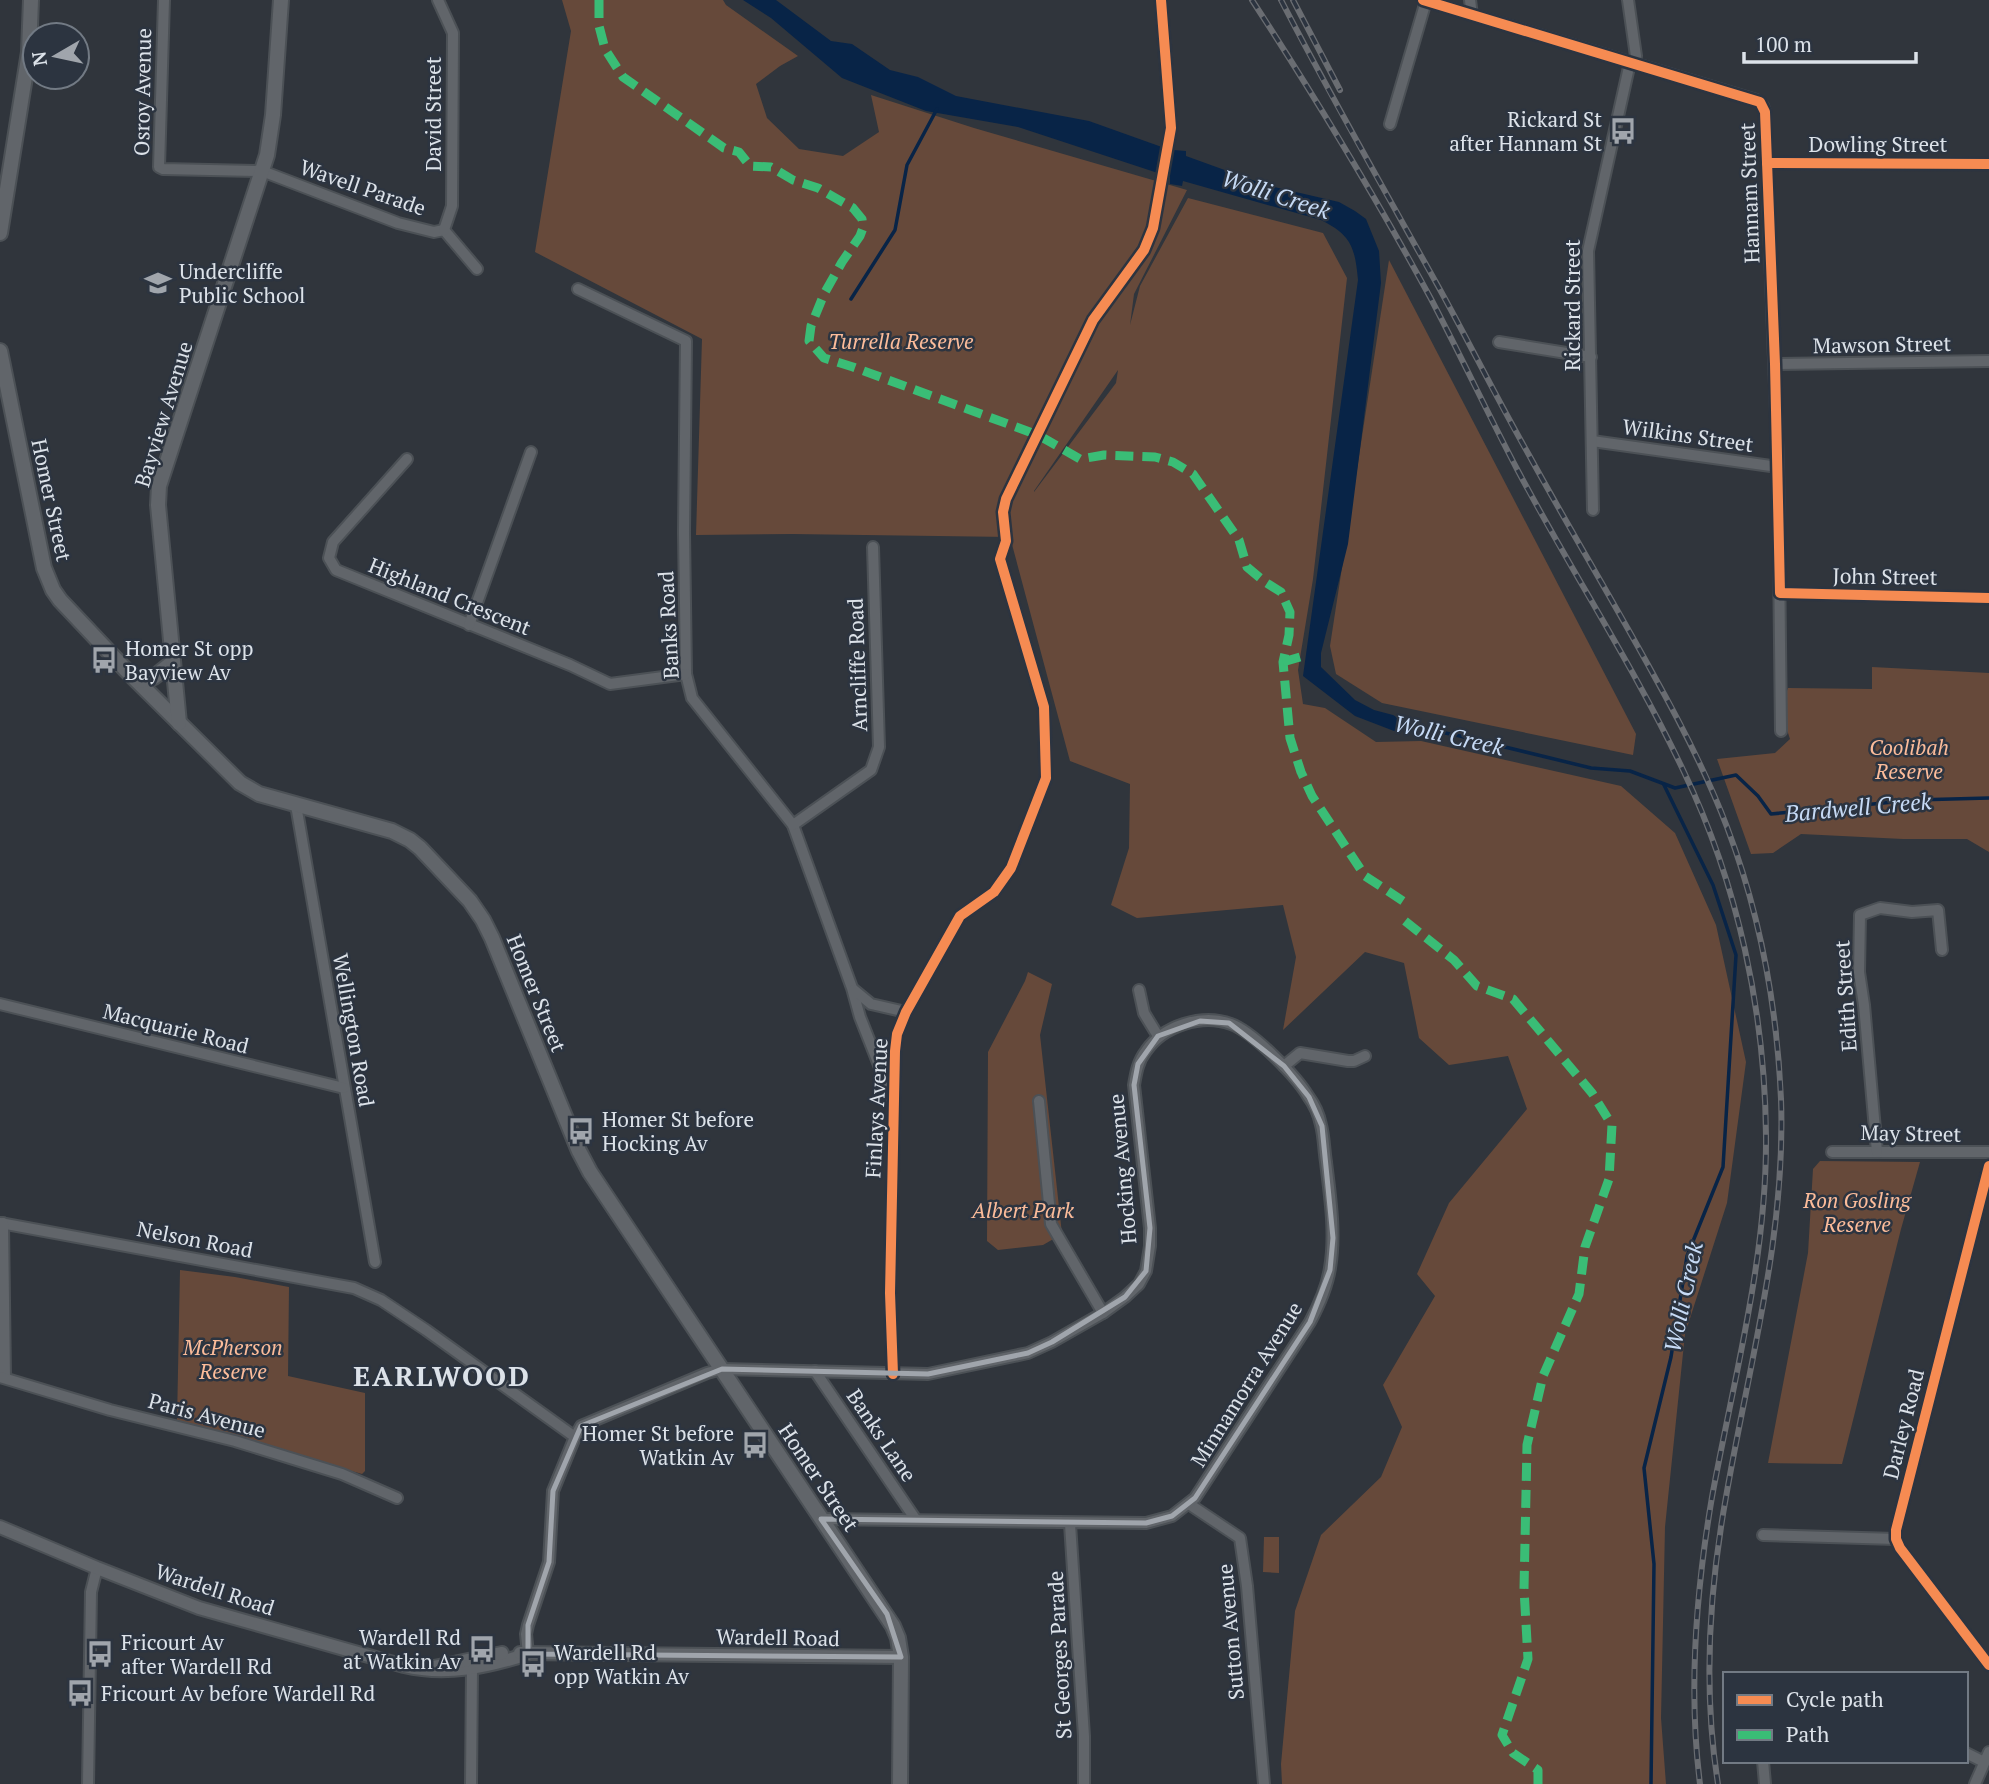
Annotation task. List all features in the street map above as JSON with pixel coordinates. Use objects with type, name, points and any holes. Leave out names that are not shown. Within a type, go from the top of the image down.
[{"type":"main road","points":[[0,233],[29,52],[31,0]]},
{"type":"main road","name":"Bayview Avenue","points":[[179,723],[158,505],[159,486],[262,171],[271,135],[281,0]]},
{"type":"main road","name":"Homer Street","points":[[0,351],[48,579],[60,600],[240,783],[259,794],[400,834],[420,848],[470,901],[483,920],[579,1152],[590,1172],[887,1614],[898,1638],[901,1657],[900,1784]]},
{"type":"main road","points":[[139,681],[154,677],[173,662]]},
{"type":"street","name":"Osroy Avenue","points":[[164,0],[159,167],[262,171]]},
{"type":"street","name":"David Street","points":[[438,0],[453,33],[452,206],[444,230]]},
{"type":"street","points":[[1161,0],[1171,128]]},
{"type":"street","points":[[1390,124],[1424,0]]},
{"type":"street","name":"Hannam Street","points":[[1424,0],[1760,102],[1765,112],[1778,467],[1781,731]]},
{"type":"street","points":[[1470,0],[1472,15]]},
{"type":"street","name":"Rickard Street","points":[[1593,509],[1588,251],[1629,66],[1636,56],[1628,0]]},
{"type":"street","name":"Dowling Street","points":[[1766,163],[1989,164]]},
{"type":"street","name":"Wavell Parade","points":[[262,171],[398,223],[434,232],[444,230],[477,269]]},
{"type":"street","name":"Banks Road","points":[[578,289],[685,341],[686,674],[692,698],[793,825],[860,1017],[894,1103]]},
{"type":"street","points":[[1499,342],[1591,357]]},
{"type":"street","name":"Mawson Street","points":[[1775,364],[1989,362]]},
{"type":"street","name":"Wilkins Street","points":[[1592,441],[1778,467]]},
{"type":"street","points":[[469,625],[531,452]]},
{"type":"street","name":"Highland Crescent","points":[[407,459],[333,542],[329,558],[336,570],[570,665],[610,684],[686,674]]},
{"type":"street","name":"Arncliffe Road","points":[[793,825],[871,770],[878,747],[873,547]]},
{"type":"street","name":"Finlays Avenue","points":[[893,1374],[890,1293],[897,1034],[906,1012],[960,916],[994,892],[1011,868],[1045,778],[1044,707],[1000,559]]},
{"type":"street","name":"John Street","points":[[1780,593],[1989,598]]},
{"type":"street","name":"Wellington Road","points":[[296,805],[374,1262]]},
{"type":"street","name":"Edith Street","points":[[1877,1152],[1859,972],[1860,915],[1880,908],[1912,912],[1938,910],[1942,950]]},
{"type":"street","points":[[852,988],[871,1004],[906,1012]]},
{"type":"street","points":[[1139,990],[1144,1013],[1158,1036]]},
{"type":"street","name":"Macquarie Road","points":[[0,1004],[344,1088]]},
{"type":"street","name":"Minnamorra Avenue","points":[[821,1519],[1146,1524],[1172,1516],[1189,1504],[1205,1486],[1322,1299],[1330,1270],[1332,1238],[1322,1126],[1309,1097],[1284,1066],[1247,1033],[1229,1023],[1200,1021],[1179,1026],[1158,1036]]},
{"type":"street","name":"Hocking Avenue","points":[[722,1369],[928,1374],[1028,1353],[1103,1313],[1139,1284],[1146,1271],[1150,1228],[1134,1086],[1139,1064],[1158,1036]]},
{"type":"street","points":[[1284,1066],[1300,1053],[1348,1061],[1366,1056]]},
{"type":"street","points":[[1039,1101],[1051,1224],[1103,1313]]},
{"type":"street","name":"May Street","points":[[1832,1152],[1989,1152]]},
{"type":"street","name":"Darley Road","points":[[1896,1539],[1896,1530],[1989,1167]]},
{"type":"street","name":"Nelson Road","points":[[2,1223],[354,1288],[381,1300],[426,1330],[575,1437]]},
{"type":"street","name":"Paris Avenue","points":[[2,1223],[2,1378],[110,1410],[236,1441],[342,1474],[397,1498]]},
{"type":"street","points":[[528,1654],[526,1634],[548,1562],[553,1491],[581,1426],[722,1369]]},
{"type":"street","name":"Banks Lane","points":[[816,1371],[916,1520]]},
{"type":"street","name":"Sutton Avenue","points":[[1189,1504],[1240,1538],[1247,1586],[1264,1784]]},
{"type":"street","name":"St Georges Parade","points":[[1070,1524],[1084,1736],[1084,1784]]},
{"type":"street","name":"Wardell Road","points":[[0,1527],[199,1608],[423,1671],[450,1672],[528,1654]]},
{"type":"street","points":[[1763,1535],[1896,1539],[1900,1548],[1989,1664]]},
{"type":"street","points":[[89,1784],[91,1592],[97,1568]]},
{"type":"street","name":"Wardell Road","points":[[423,1671],[449,1663],[512,1651],[528,1654],[901,1657]]},
{"type":"street","points":[[471,1784],[472,1668]]},
{"type":"street","points":[[1968,1753],[1987,1757],[1975,1784]]},
{"type":"street","points":[[1763,1763],[1765,1784]]},
{"type":"highlighted area","points":[[1200,1021],[1229,1023],[1284,1066],[1309,1097],[1322,1126],[1333,1238],[1330,1270],[1310,1322],[1195,1498],[1172,1516],[1146,1523],[821,1519],[887,1614],[901,1657],[528,1654],[528,1625],[549,1562],[553,1491],[581,1426],[722,1369],[928,1374],[1028,1353],[1052,1342],[1125,1297],[1146,1271],[1150,1228],[1134,1085],[1138,1064],[1158,1036]]},
{"type":"green space","name":"Turrella Reserve","points":[[562,0],[723,0],[726,5],[798,56],[756,84],[767,118],[799,149],[843,156],[879,132],[871,95],[1187,190],[1134,294],[1130,325],[1140,286],[1188,198],[1323,233],[1347,278],[1313,579],[1298,670],[1303,704],[1325,708],[1376,742],[1421,741],[1621,786],[1675,833],[1716,925],[1746,1062],[1727,1203],[1685,1334],[1665,1527],[1661,1718],[1666,1784],[1282,1784],[1281,1764],[1295,1611],[1321,1535],[1381,1477],[1402,1427],[1383,1385],[1435,1296],[1417,1274],[1449,1203],[1527,1109],[1508,1056],[1449,1065],[1419,1038],[1404,963],[1365,952],[1283,1030],[1296,957],[1283,905],[1137,918],[1111,905],[1129,848],[1130,784],[1070,761],[1010,537],[696,535],[702,339],[535,252],[571,31]],"holes":[[[1118,370],[1116,383],[1034,492]]]},
{"type":"green space","points":[[1389,260],[1636,734],[1633,755],[1382,703],[1336,674],[1330,646]]},
{"type":"green space","name":"Coolibah Reserve","points":[[1872,667],[1989,673],[1989,852],[1967,839],[1801,834],[1773,853],[1751,854],[1717,759],[1775,753],[1790,739],[1784,714],[1788,688],[1872,689]]},
{"type":"green space","name":"Albert Park","points":[[1028,972],[1052,984],[1040,1035],[1062,1234],[1043,1245],[998,1250],[987,1241],[988,1052]]},
{"type":"green space","name":"Ron Gosling Reserve","points":[[1820,1161],[1920,1162],[1842,1464],[1768,1463],[1808,1253],[1813,1169]]},
{"type":"green space","name":"McPherson Reserve","points":[[180,1270],[289,1287],[288,1376],[365,1393],[365,1471],[362,1474],[177,1421]]},
{"type":"green space","points":[[1264,1537],[1279,1537],[1279,1573],[1263,1572]]},
{"type":"water","points":[[743,0],[776,0],[831,41],[852,44],[890,70],[918,77],[956,96],[1089,121],[1173,151],[1186,151],[1186,156],[1266,185],[1339,202],[1366,219],[1379,251],[1381,283],[1348,544],[1321,653],[1321,667],[1355,700],[1410,725],[1394,731],[1355,716],[1303,676],[1358,280],[1353,250],[1345,237],[1321,220],[1183,181],[1182,186],[1170,184],[1170,177],[1018,127],[926,111],[842,78],[771,18]]},
{"type":"waterway","points":[[851,299],[895,230],[907,165],[937,109]]},
{"type":"waterway","name":"Bardwell Creek","points":[[1406,725],[1591,768],[1630,771],[1675,788],[1736,775],[1758,796],[1771,814],[1914,800],[1989,798]]},
{"type":"waterway","name":"Wolli Creek","points":[[1651,1784],[1654,1564],[1644,1468],[1671,1357],[1687,1256],[1723,1167],[1736,955],[1713,885],[1664,785]]},
{"type":"railway","points":[[1252,0],[1344,147],[1409,259],[1517,469],[1665,733],[1703,815],[1719,859],[1745,950],[1760,1042],[1766,1136],[1765,1182],[1748,1317],[1712,1497],[1698,1604],[1694,1676],[1700,1784]]},
{"type":"railway","points":[[1281,0],[1517,434],[1683,729],[1727,827],[1758,927],[1776,1030],[1781,1099],[1781,1150],[1772,1250],[1715,1568],[1709,1677],[1718,1784]]},
{"type":"railway","points":[[1293,0],[1340,90]]},
{"type":"marked path","points":[[599,0],[599,26],[605,49],[623,77],[724,148],[739,152],[750,166],[771,167],[793,180],[818,188],[853,208],[862,219],[860,236],[824,294],[811,326],[809,341],[824,358],[1038,435],[1080,459],[1104,455],[1155,457],[1173,462],[1193,474],[1239,540],[1247,567],[1281,592],[1290,612],[1289,635],[1283,662],[1290,738],[1312,796],[1365,876],[1406,903]]},
{"type":"marked path","points":[[1283,662],[1300,657]]},
{"type":"marked path","points":[[1405,921],[1454,960],[1477,986],[1513,999],[1592,1093],[1612,1125],[1609,1179],[1585,1247],[1579,1294],[1543,1376],[1527,1445],[1524,1589],[1528,1659],[1502,1735],[1513,1753],[1538,1770],[1538,1784]]},
{"type":"cycle path","points":[[893,1374],[890,1293],[897,1034],[906,1012],[960,916],[994,892],[1011,868],[1046,778],[1044,707],[1000,559],[1006,541],[1003,512],[1006,499],[1093,320],[1144,250],[1153,228],[1171,128],[1161,0]]},
{"type":"cycle path","points":[[1423,0],[1760,102],[1765,112],[1775,364],[1780,593],[1989,598]]},
{"type":"cycle path","points":[[1767,163],[1989,164]]},
{"type":"cycle path","points":[[1989,1166],[1896,1530],[1900,1548],[1989,1665]]},
{"type":"place","name":"Rickard St after Hannam St","points":[[1623,131]]},
{"type":"place","name":"Undercliffe Public School","points":[[158,283]]},
{"type":"place","name":"Homer St opp Bayview Av","points":[[104,660]]},
{"type":"place","name":"Homer St before Hocking Av","points":[[581,1131]]},
{"type":"place","name":"Homer St before Watkin Av","points":[[755,1445]]},
{"type":"place","name":"Wardell Rd at Watkin Av","points":[[482,1649]]},
{"type":"place","name":"Fricourt Av after Wardell Rd","points":[[100,1654]]},
{"type":"place","name":"Wardell Rd opp Watkin Av","points":[[533,1664]]},
{"type":"place","name":"Fricourt Av before Wardell Rd","points":[[80,1693]]},
{"type":"district","name":"EARLWOOD","points":[[442,1375]]}]
